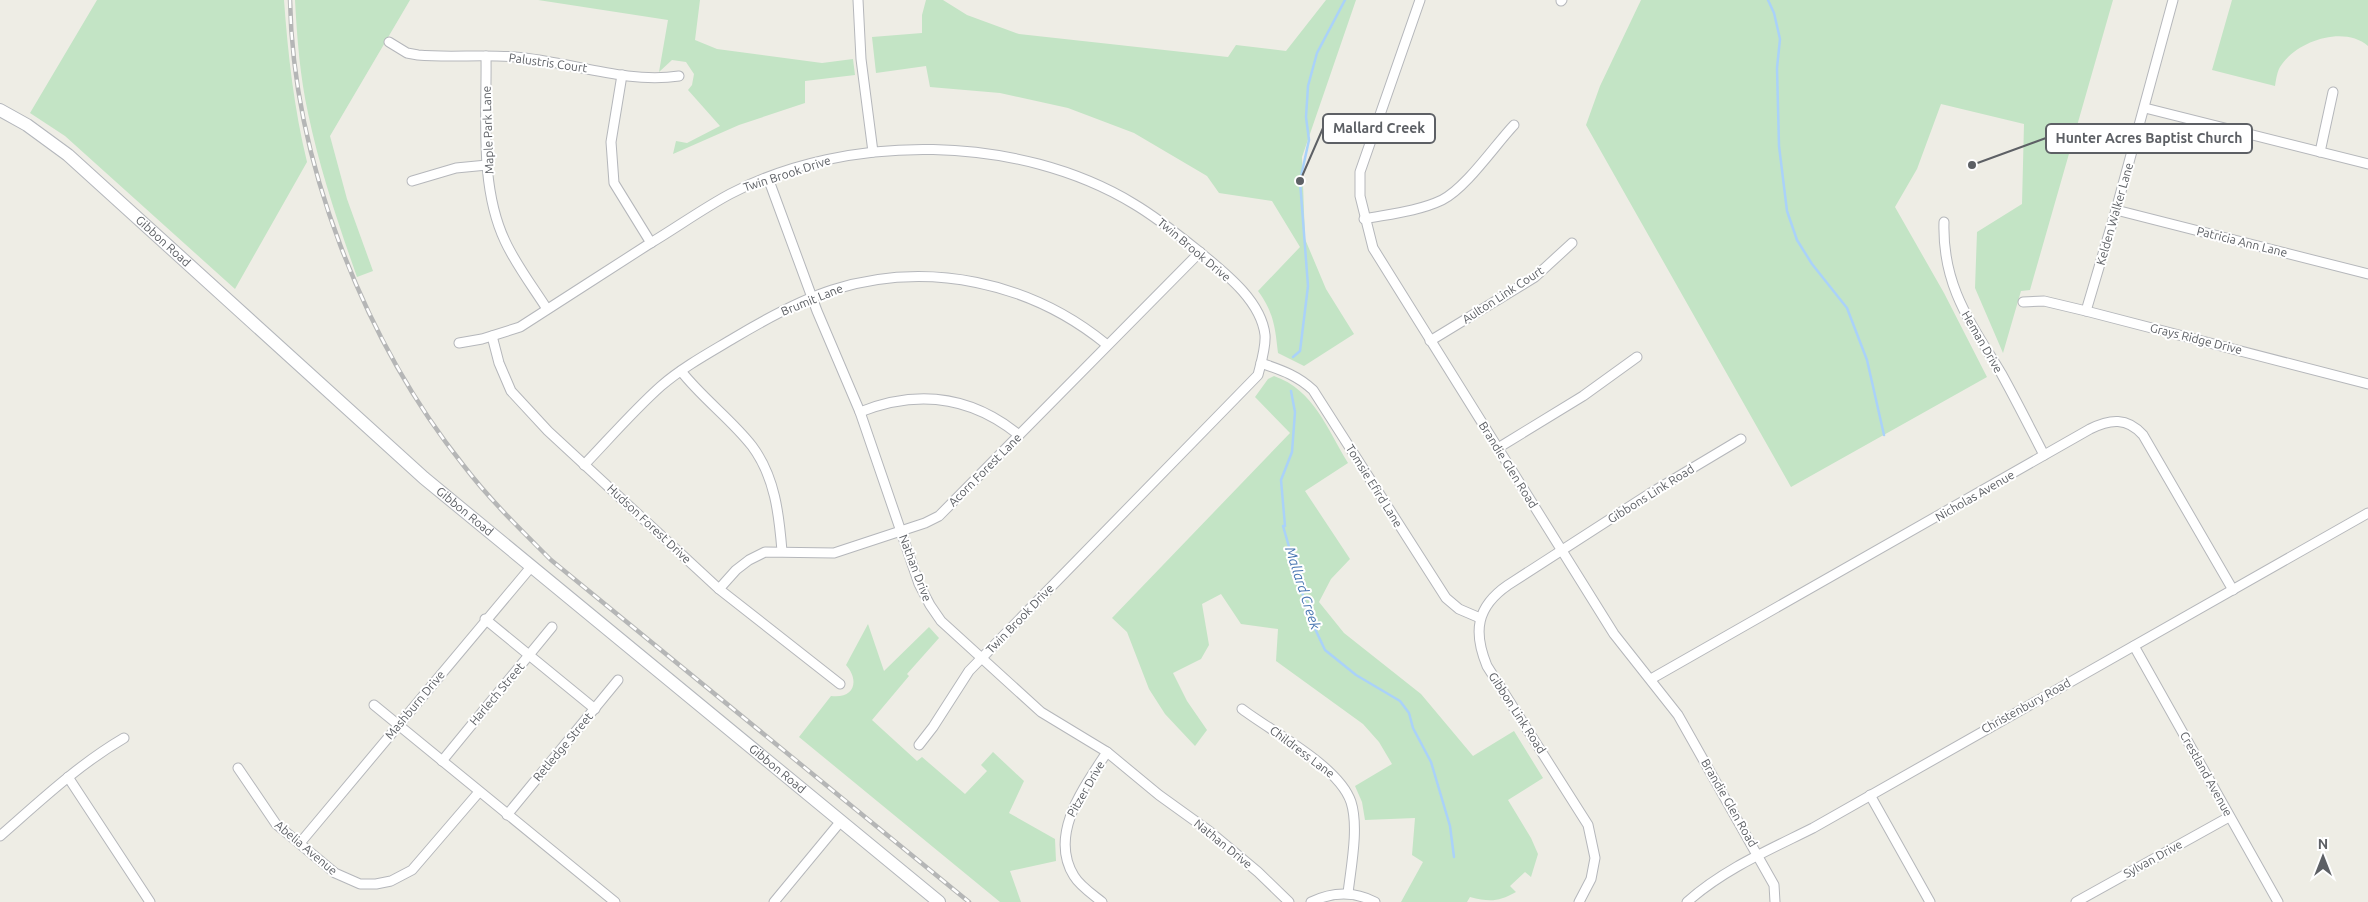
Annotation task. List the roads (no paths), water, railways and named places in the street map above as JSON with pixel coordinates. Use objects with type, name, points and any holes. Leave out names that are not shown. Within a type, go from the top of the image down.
[{"type":"main road","name":"Gibbon Road","points":[[0,110],[26,125],[68,155],[400,458],[940,902]]},
{"type":"street","points":[[858,0],[861,59],[873,152]]},
{"type":"street","name":"Brandie Glen Road","points":[[1420,0],[1364,156],[1359,183],[1364,219],[1373,248],[1614,634],[1678,714],[1774,884],[1775,902]]},
{"type":"street","name":"Kelden Walker Lane","points":[[2086,311],[2145,108],[2173,0]]},
{"type":"street","name":"Palustris Court","points":[[390,42],[407,53],[418,55],[516,57],[622,75],[665,78],[679,76]]},
{"type":"street","name":"Maple Park Lane","points":[[486,56],[487,165],[490,188],[505,241],[547,309]]},
{"type":"street","points":[[622,75],[610,142],[614,183],[651,244]]},
{"type":"street","points":[[2320,152],[2333,92]]},
{"type":"street","points":[[2145,108],[2368,164]]},
{"type":"street","points":[[1364,219],[1415,209],[1444,199],[1464,182],[1514,125]]},
{"type":"street","name":"Twin Brook Drive","points":[[460,343],[520,327],[730,194],[768,178],[813,163],[873,152],[908,149],[963,151],[1023,160],[1064,172],[1132,202],[1168,226],[1200,252],[1238,288],[1260,314],[1265,336],[1258,375],[969,671],[934,727],[919,745]]},
{"type":"street","points":[[412,181],[448,170],[487,165]]},
{"type":"street","name":"Nathan Drive","points":[[768,178],[812,298],[860,412],[900,530],[930,606],[940,621],[1041,712],[1107,752],[1237,854],[1289,902]]},
{"type":"street","name":"Patricia Ann Lane","points":[[2116,210],[2368,274]]},
{"type":"street","name":"Heman Drive","points":[[1944,222],[1944,249],[1947,269],[1957,298],[2044,455]]},
{"type":"street","name":"Aulton Link Court","points":[[1430,341],[1535,277],[1572,243]]},
{"type":"street","name":"Acorn Forest Lane","points":[[719,589],[736,570],[749,560],[766,552],[834,552],[939,516],[1106,344],[1200,252]]},
{"type":"street","name":"Brumit Lane","points":[[584,465],[661,386],[680,371],[768,319],[812,298],[830,290],[872,280],[917,276],[961,279],[1004,288],[1051,307],[1074,319],[1106,344]]},
{"type":"street","name":"Grays Ridge Drive","points":[[2023,302],[2044,301],[2368,384]]},
{"type":"street","name":"Hudson Forest Drive","points":[[492,336],[499,364],[511,391],[548,432],[719,589],[840,684]]},
{"type":"street","points":[[1498,448],[1584,396],[1637,357]]},
{"type":"street","name":"Tomsie Efird Lane","points":[[1261,364],[1288,372],[1302,380],[1313,390],[1446,598],[1459,609],[1480,618]]},
{"type":"street","points":[[680,371],[711,406],[751,445],[763,465],[778,506],[782,551]]},
{"type":"street","points":[[860,412],[902,399],[945,400],[971,406],[991,415],[1019,435]]},
{"type":"street","name":"Nicholas Avenue","points":[[1651,679],[2044,455],[2104,422],[2115,420],[2134,426],[2143,436],[2233,590]]},
{"type":"street","name":"Gibbons Link Road","points":[[1563,550],[1741,439]]},
{"type":"street","name":"Christenbury Road","points":[[1687,902],[1717,878],[1870,796],[2368,513]]},
{"type":"street","points":[[1480,618],[1496,593],[1563,550]]},
{"type":"street","name":"Mashburn Drive","points":[[300,843],[485,619],[531,567]]},
{"type":"street","name":"Gibbon Link Road","points":[[1480,618],[1478,632],[1481,650],[1487,666],[1588,825],[1595,858],[1591,879],[1579,902]]},
{"type":"street","points":[[485,619],[595,709]]},
{"type":"street","name":"Harlech Street","points":[[442,761],[552,627]]},
{"type":"street","name":"Crestland Avenue","points":[[2134,646],[2278,902]]},
{"type":"street","name":"Retledge Street","points":[[507,815],[618,680]]},
{"type":"street","points":[[374,705],[615,902]]},
{"type":"street","name":"Childress Lane","points":[[1242,709],[1318,763],[1341,782],[1351,802],[1354,818],[1348,893]]},
{"type":"street","points":[[0,836],[68,777],[104,750],[124,738]]},
{"type":"street","name":"Pitzer Drive","points":[[1102,902],[1073,875],[1066,851],[1066,832],[1068,821],[1089,780],[1107,752]]},
{"type":"street","name":"Abelia Avenue","points":[[238,768],[271,818],[335,874],[347,880],[368,884],[391,881],[406,874],[418,865],[479,792]]},
{"type":"street","points":[[68,777],[150,902]]},
{"type":"street","points":[[1870,796],[1930,902]]},
{"type":"street","name":"Sylvan Drive","points":[[2076,902],[2229,817]]},
{"type":"street","points":[[774,902],[841,821]]},
{"type":"street","points":[[1311,902],[1330,894],[1348,893],[1375,902]]},
{"type":"waterway","name":"Mallard Creek","points":[[1293,357],[1300,351],[1308,286],[1300,181],[1309,140],[1306,117],[1308,86],[1317,53],[1345,0]]},
{"type":"waterway","points":[[1768,0],[1774,13],[1780,39],[1777,68],[1779,146],[1787,211],[1797,240],[1812,264],[1847,308],[1867,360],[1884,435]]},
{"type":"waterway","name":"Mallard Creek","points":[[1291,391],[1295,412],[1292,452],[1281,480],[1285,526],[1283,526],[1309,616],[1325,650],[1356,675],[1400,701],[1409,713],[1413,728],[1431,762],[1450,826],[1454,857]]},
{"type":"railway","points":[[290,0],[294,61],[304,123],[320,185],[341,246],[366,306],[395,363],[428,417],[464,466],[495,503],[551,560],[969,902]]},
{"type":"place","name":"Hunter Acres Baptist Church","points":[[1972,165]]},
{"type":"place","name":"Mallard Creek","points":[[1300,181]]}]
